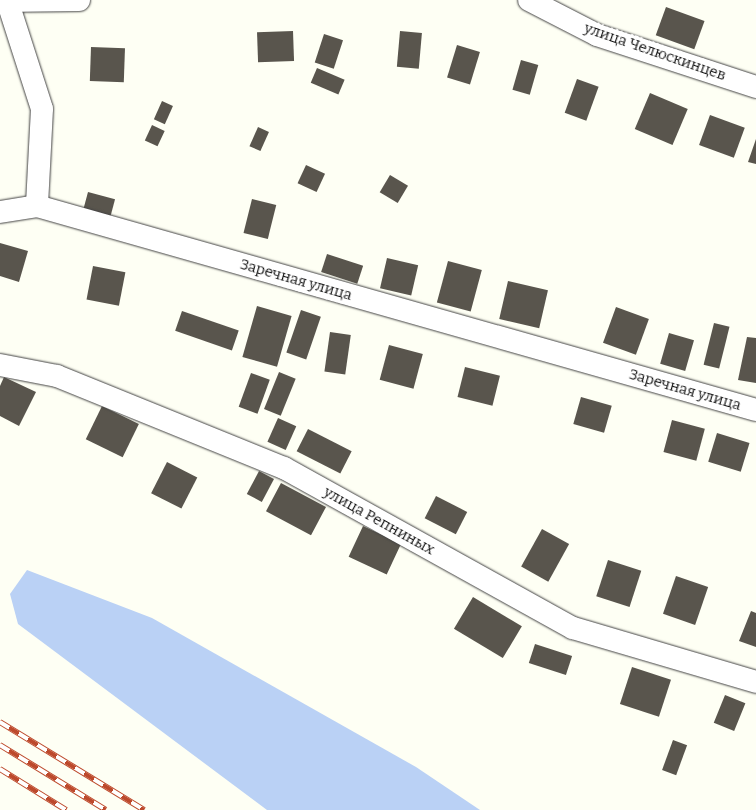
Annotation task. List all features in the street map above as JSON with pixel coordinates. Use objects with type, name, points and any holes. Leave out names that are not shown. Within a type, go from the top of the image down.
[{"type":"street","points":[[0,212],[37,206],[42,109],[4,2],[79,0]]},
{"type":"street","name":"улица Челюскинцев","points":[[529,0],[597,35],[756,87]]},
{"type":"street","name":"Заречная улица","points":[[37,206],[756,410]]},
{"type":"street","name":"улица Репниных","points":[[0,365],[57,376],[284,468],[573,628],[756,682]]},
{"type":"water","points":[[27,570],[152,618],[416,767],[480,810],[267,810],[18,624],[10,594]]},
{"type":"building","points":[[666,7],[705,21],[694,49],[656,35]]},
{"type":"building","points":[[293,31],[294,61],[258,62],[257,32]]},
{"type":"building","points":[[400,31],[422,33],[419,69],[397,67]]},
{"type":"building","points":[[324,34],[343,40],[334,69],[315,63]]},
{"type":"building","points":[[457,45],[480,52],[470,85],[447,78]]},
{"type":"building","points":[[91,47],[125,48],[124,82],[90,81]]},
{"type":"building","points":[[521,60],[538,65],[530,95],[512,90]]},
{"type":"building","points":[[317,68],[345,80],[338,94],[311,83]]},
{"type":"building","points":[[577,79],[599,87],[586,121],[565,113]]},
{"type":"building","points":[[650,93],[688,109],[673,145],[635,129]]},
{"type":"building","points":[[162,101],[173,106],[165,124],[154,119]]},
{"type":"building","points":[[710,115],[745,128],[734,158],[699,145]]},
{"type":"building","points":[[152,125],[165,131],[158,146],[145,140]]},
{"type":"building","points":[[258,127],[269,132],[260,151],[249,146]]},
{"type":"building","points":[[756,139],[756,164],[748,162]]},
{"type":"building","points":[[306,165],[325,174],[317,192],[298,183]]},
{"type":"building","points":[[390,175],[408,186],[398,203],[380,192]]},
{"type":"building","points":[[88,192],[115,199],[109,222],[82,215]]},
{"type":"building","points":[[252,199],[276,205],[268,239],[244,233]]},
{"type":"building","points":[[0,243],[28,251],[19,282],[0,276]]},
{"type":"building","points":[[327,254],[363,266],[357,284],[321,272]]},
{"type":"building","points":[[387,258],[418,265],[411,295],[380,288]]},
{"type":"building","points":[[448,261],[482,270],[471,312],[437,303]]},
{"type":"building","points":[[93,266],[125,272],[119,306],[87,299]]},
{"type":"building","points":[[508,281],[548,290],[539,328],[499,319]]},
{"type":"building","points":[[257,306],[292,316],[277,367],[242,357]]},
{"type":"building","points":[[616,307],[649,319],[636,355],[603,343]]},
{"type":"building","points":[[301,310],[321,317],[306,359],[286,353]]},
{"type":"building","points":[[182,311],[239,331],[232,350],[175,331]]},
{"type":"building","points":[[714,323],[730,327],[719,369],[704,365]]},
{"type":"building","points":[[330,332],[351,335],[345,375],[324,372]]},
{"type":"building","points":[[669,333],[694,340],[685,371],[660,364]]},
{"type":"building","points":[[747,337],[756,338],[756,383],[738,380]]},
{"type":"building","points":[[389,345],[423,354],[413,389],[380,380]]},
{"type":"building","points":[[465,367],[500,376],[492,406],[458,397]]},
{"type":"building","points":[[279,372],[296,379],[281,416],[264,409]]},
{"type":"building","points":[[251,373],[270,380],[257,414],[239,407]]},
{"type":"building","points":[[4,377],[36,392],[19,426],[0,416],[0,386]]},
{"type":"building","points":[[581,397],[612,406],[604,433],[573,424]]},
{"type":"building","points":[[102,406],[139,424],[123,457],[86,439]]},
{"type":"building","points":[[278,418],[296,426],[286,450],[267,442]]},
{"type":"building","points":[[672,420],[705,429],[696,461],[663,452]]},
{"type":"building","points":[[308,429],[352,451],[340,474],[297,451]]},
{"type":"building","points":[[717,433],[750,443],[741,472],[708,462]]},
{"type":"building","points":[[167,462],[197,477],[181,509],[151,493]]},
{"type":"building","points":[[259,471],[274,479],[262,502],[247,494]]},
{"type":"building","points":[[281,483],[326,507],[311,535],[266,511]]},
{"type":"building","points":[[436,496],[467,512],[456,534],[425,518]]},
{"type":"building","points":[[363,526],[401,544],[387,575],[349,557]]},
{"type":"building","points":[[542,529],[569,544],[548,582],[521,567]]},
{"type":"building","points":[[608,560],[641,571],[630,607],[596,596]]},
{"type":"building","points":[[676,576],[708,587],[695,625],[663,614]]},
{"type":"building","points":[[473,597],[522,626],[503,658],[454,629]]},
{"type":"building","points":[[751,611],[756,613],[756,647],[739,641]]},
{"type":"building","points":[[535,644],[572,656],[566,675],[529,663]]},
{"type":"building","points":[[632,667],[671,680],[659,717],[620,704]]},
{"type":"building","points":[[725,695],[745,703],[734,731],[714,723]]},
{"type":"building","points":[[673,740],[687,745],[676,775],[662,770]]},
{"type":"railway","points":[[0,722],[144,810]]},
{"type":"railway","points":[[0,745],[106,810]]},
{"type":"railway","points":[[0,769],[66,810]]}]
